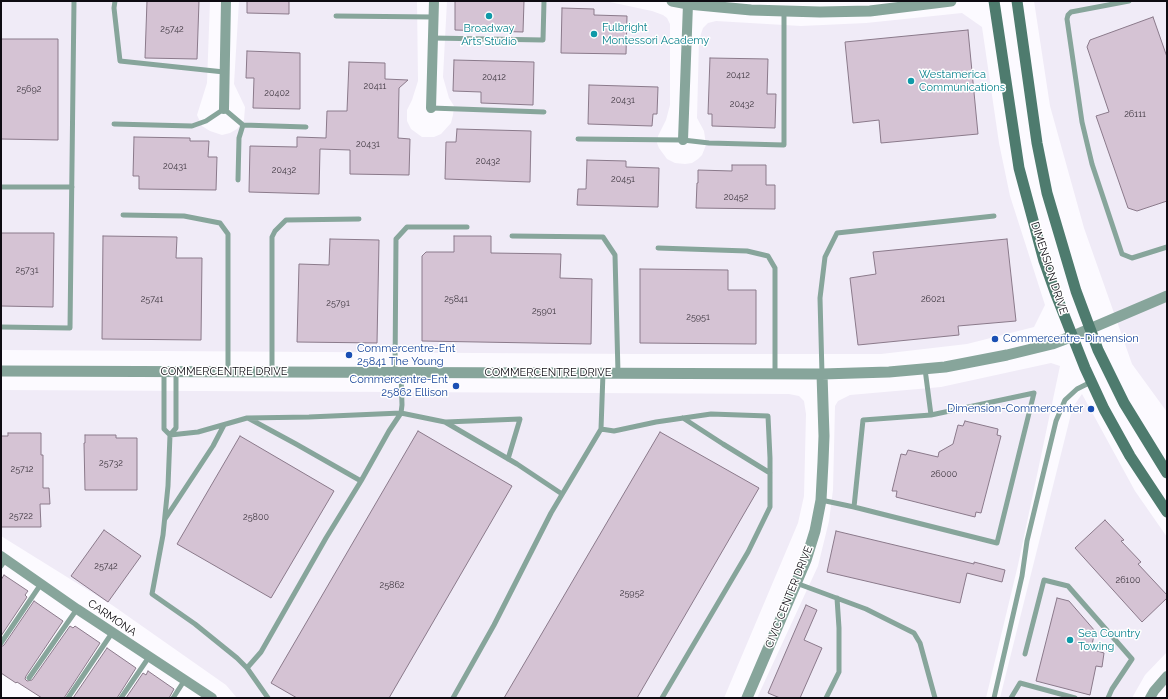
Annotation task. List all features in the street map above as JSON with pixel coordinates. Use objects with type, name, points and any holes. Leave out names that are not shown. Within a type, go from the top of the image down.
[{"type":"main road","name":"DIMENSION DRIVE","points":[[994,1],[1019,168],[1044,261],[1072,336],[1104,409],[1130,456],[1167,512]]},
{"type":"main road","name":"DIMENSION DRIVE","points":[[1017,1],[1037,143],[1047,193],[1074,284],[1098,350],[1124,403],[1167,473]]},
{"type":"street","points":[[224,110],[226,1]]},
{"type":"street","points":[[431,108],[434,1]]},
{"type":"street","points":[[672,1],[688,4],[723,4],[784,11],[820,12],[870,11],[951,1]]},
{"type":"street","points":[[683,140],[688,4]]},
{"type":"street","name":"COMMERCENTRE DRIVE","points":[[1,371],[775,374],[889,372],[945,367],[1007,355],[1052,344],[1167,296]]},
{"type":"street","name":"CIVIC CENTER DRIVE","points":[[747,698],[796,583],[815,530],[821,500],[824,436],[822,374]]},
{"type":"street","name":"CARMONA","points":[[3,560],[184,681],[212,698]]},
{"type":"street","points":[[1150,698],[1167,676]]},
{"type":"lane","points":[[1,327],[70,328],[74,1]]},
{"type":"lane","points":[[115,1],[114,8],[120,61],[224,72]]},
{"type":"lane","points":[[432,38],[543,40],[544,1]]},
{"type":"lane","points":[[1128,1],[1071,12],[1068,15],[1067,19],[1082,122],[1092,164],[1122,254],[1132,258],[1167,247]]},
{"type":"lane","points":[[578,138],[683,140],[709,143],[784,145],[784,11]]},
{"type":"lane","points":[[336,16],[433,18]]},
{"type":"lane","points":[[431,108],[544,112]]},
{"type":"lane","points":[[114,124],[192,126],[206,121],[224,110],[243,125],[306,127]]},
{"type":"lane","points":[[238,180],[239,138],[243,125]]},
{"type":"lane","points":[[1,187],[72,187]]},
{"type":"lane","points":[[123,215],[184,216],[220,223],[228,234],[228,372]]},
{"type":"lane","points":[[822,374],[820,298],[825,257],[837,233],[994,216]]},
{"type":"lane","points":[[272,372],[272,237],[275,231],[286,220],[359,219]]},
{"type":"lane","points":[[247,668],[261,652],[326,538],[401,413],[402,405],[398,372],[396,239],[407,227],[467,228]]},
{"type":"lane","points":[[512,236],[603,237],[615,255],[618,373]]},
{"type":"lane","points":[[658,248],[747,251],[768,256],[776,268],[775,374]]},
{"type":"lane","points":[[925,369],[931,415]]},
{"type":"lane","points":[[164,372],[164,429],[170,435]]},
{"type":"lane","points":[[176,372],[176,428],[170,435],[165,520],[152,594],[195,624],[237,658],[247,668],[268,698]]},
{"type":"lane","points":[[454,698],[494,625],[551,514],[601,429],[603,373]]},
{"type":"lane","points":[[994,698],[1022,576],[1027,541],[1056,420],[1065,400],[1077,389],[1092,382]]},
{"type":"lane","points":[[821,500],[997,543],[1034,393],[931,415],[863,420],[854,507]]},
{"type":"lane","points":[[170,435],[198,432],[247,418],[401,413],[445,422],[520,419],[508,459]]},
{"type":"lane","points":[[601,429],[614,431],[656,422],[711,414],[768,416],[770,507],[748,552],[662,698]]},
{"type":"lane","points":[[247,418],[361,481]]},
{"type":"lane","points":[[683,418],[770,472]]},
{"type":"lane","points":[[445,422],[508,459],[562,494]]},
{"type":"lane","points":[[165,520],[213,446],[224,424]]},
{"type":"lane","points":[[1025,654],[1044,580],[1068,586],[1132,659],[1112,689],[1108,698]]},
{"type":"lane","points":[[796,583],[866,609],[914,633],[920,643],[935,698]]},
{"type":"lane","points":[[1,643],[41,584]]},
{"type":"lane","points":[[826,698],[839,672],[837,598]]},
{"type":"lane","points":[[29,678],[77,609]]},
{"type":"lane","points":[[68,698],[112,633]]},
{"type":"lane","points":[[120,698],[149,657]]},
{"type":"lane","points":[[173,698],[184,681]]},
{"type":"lane","points":[[1011,698],[1020,683],[1076,698]]},
{"type":"shaded area","points":[[1,1],[210,1],[207,83],[197,115],[202,126],[210,131],[222,135],[237,129],[244,120],[245,107],[234,84],[239,1],[417,1],[418,81],[407,110],[407,121],[411,129],[422,137],[434,137],[441,134],[451,123],[453,115],[454,106],[449,98],[443,77],[447,1],[605,1],[652,11],[663,15],[667,18],[670,24],[670,105],[666,120],[658,136],[657,143],[667,159],[675,163],[685,164],[692,163],[698,159],[702,155],[706,145],[704,131],[697,118],[699,40],[703,28],[708,23],[716,21],[801,26],[866,23],[962,13],[982,27],[999,143],[1010,196],[1045,305],[1034,327],[967,344],[881,354],[1,350]]},
{"type":"shaded area","points":[[1034,1],[1167,1],[1167,412],[1132,364],[1084,228],[1050,106]]},
{"type":"shaded area","points":[[1051,363],[1060,366],[1018,565],[986,698],[757,698],[818,566],[829,521],[833,490],[835,406],[838,401],[850,395],[941,387]]},
{"type":"shaded area","points":[[1,390],[789,394],[799,396],[804,401],[806,414],[804,496],[798,523],[724,698],[237,698],[226,685],[112,605],[1,536]]},
{"type":"shaded area","points":[[1082,394],[1135,491],[1167,537],[1167,652],[1145,675],[1132,698],[1000,698],[1071,414],[1075,404]]},
{"type":"building","points":[[147,1],[199,1],[197,59],[145,58]]},
{"type":"building","points":[[247,1],[289,1],[289,14],[247,13]]},
{"type":"building","name":"Broadway Arts Studio","points":[[455,1],[524,1],[523,32],[455,30]]},
{"type":"building","name":"Fulbright Montessori Academy","points":[[562,8],[594,9],[594,15],[627,16],[626,54],[561,53]]},
{"type":"building","points":[[1153,17],[1167,57],[1167,201],[1137,211],[1128,208],[1096,116],[1109,112],[1087,47],[1090,40]]},
{"type":"building","name":"Westamerica Communications","points":[[968,30],[978,134],[881,143],[879,120],[853,123],[845,42]]},
{"type":"building","points":[[1,39],[58,39],[58,140],[1,139]]},
{"type":"building","points":[[247,51],[300,53],[300,109],[253,108],[254,78],[246,78]]},
{"type":"building","points":[[710,58],[768,59],[767,94],[776,94],[775,128],[712,126],[712,114],[708,114]]},
{"type":"building","points":[[454,60],[534,62],[533,105],[481,103],[481,92],[453,91]]},
{"type":"building","points":[[349,62],[385,63],[385,79],[408,80],[399,88],[398,138],[410,139],[409,175],[350,174],[350,150],[320,149],[319,194],[249,192],[250,146],[297,147],[297,137],[326,138],[327,111],[347,111]]},
{"type":"building","points":[[589,85],[658,87],[657,114],[653,114],[652,126],[588,124]]},
{"type":"building","points":[[457,129],[531,131],[530,182],[445,179],[446,142],[456,142]]},
{"type":"building","points":[[134,137],[190,138],[190,141],[209,141],[208,157],[217,157],[216,190],[139,189],[139,176],[133,176]]},
{"type":"building","points":[[587,160],[626,161],[626,167],[659,168],[658,207],[577,205],[578,189],[586,189]]},
{"type":"building","points":[[732,165],[766,165],[766,185],[775,185],[775,209],[696,208],[698,170],[732,171]]},
{"type":"building","points":[[1,233],[54,233],[53,307],[1,306]]},
{"type":"building","points":[[103,236],[177,237],[176,258],[202,258],[201,340],[102,339]]},
{"type":"building","points":[[454,236],[491,236],[491,253],[561,254],[560,278],[592,279],[591,344],[422,341],[422,256],[426,252],[454,252]]},
{"type":"building","points":[[330,239],[379,240],[377,343],[297,342],[299,264],[329,265]]},
{"type":"building","points":[[1007,239],[1016,321],[958,326],[959,335],[858,345],[850,278],[876,274],[873,252]]},
{"type":"building","points":[[640,269],[728,270],[728,290],[756,290],[756,344],[640,343]]},
{"type":"building","points":[[965,421],[998,429],[997,435],[1001,436],[981,513],[976,512],[975,517],[896,497],[897,491],[892,491],[901,454],[906,455],[908,450],[938,457],[939,452],[953,444],[958,425],[963,426]]},
{"type":"building","points":[[418,431],[512,486],[389,698],[297,698],[271,683]]},
{"type":"building","points":[[660,432],[759,488],[637,698],[504,698]]},
{"type":"building","points":[[8,433],[41,433],[43,488],[49,488],[50,504],[40,504],[41,527],[1,527],[1,436],[8,436]]},
{"type":"building","points":[[85,435],[116,435],[116,438],[137,438],[137,490],[85,490]]},
{"type":"building","points":[[240,436],[334,491],[271,598],[177,544]]},
{"type":"building","points":[[1105,520],[1124,540],[1121,541],[1141,562],[1138,564],[1167,595],[1167,598],[1142,622],[1075,548]]},
{"type":"building","points":[[104,530],[141,556],[108,602],[71,576]]},
{"type":"building","points":[[836,531],[1005,570],[1002,582],[967,573],[960,603],[827,572]]},
{"type":"building","points":[[4,575],[28,591],[25,595],[27,597],[1,636],[1,580]]},
{"type":"building","name":"Sea Country Towing","points":[[1057,598],[1069,601],[1095,631],[1091,649],[1104,653],[1102,667],[1096,666],[1090,695],[1036,681]]},
{"type":"building","points":[[34,601],[63,621],[26,676],[25,679],[27,681],[32,680],[70,626],[73,628],[75,626],[100,643],[64,698],[42,698],[1,673],[1,647],[4,645]]},
{"type":"building","points":[[806,605],[817,610],[804,640],[822,648],[800,698],[780,698],[768,693]]},
{"type":"building","points":[[107,648],[136,668],[117,698],[73,698]]},
{"type":"building","points":[[148,671],[174,689],[169,698],[126,698],[143,673],[146,675]]},
{"type":"place","name":"Broadway Arts Studio","points":[[489,16]]},
{"type":"place","name":"Fulbright Montessori Academy","points":[[594,34]]},
{"type":"place","name":"Westamerica Communications","points":[[911,81]]},
{"type":"place","name":"Commercentre-Dimension","points":[[995,339]]},
{"type":"place","name":"Commercentre-Ent 25841 The Young","points":[[349,355]]},
{"type":"place","name":"Commercentre-Ent 25862 Ellison","points":[[456,386]]},
{"type":"place","name":"Dimension-Commercenter","points":[[1091,409]]},
{"type":"place","name":"Sea Country Towing","points":[[1070,640]]}]
